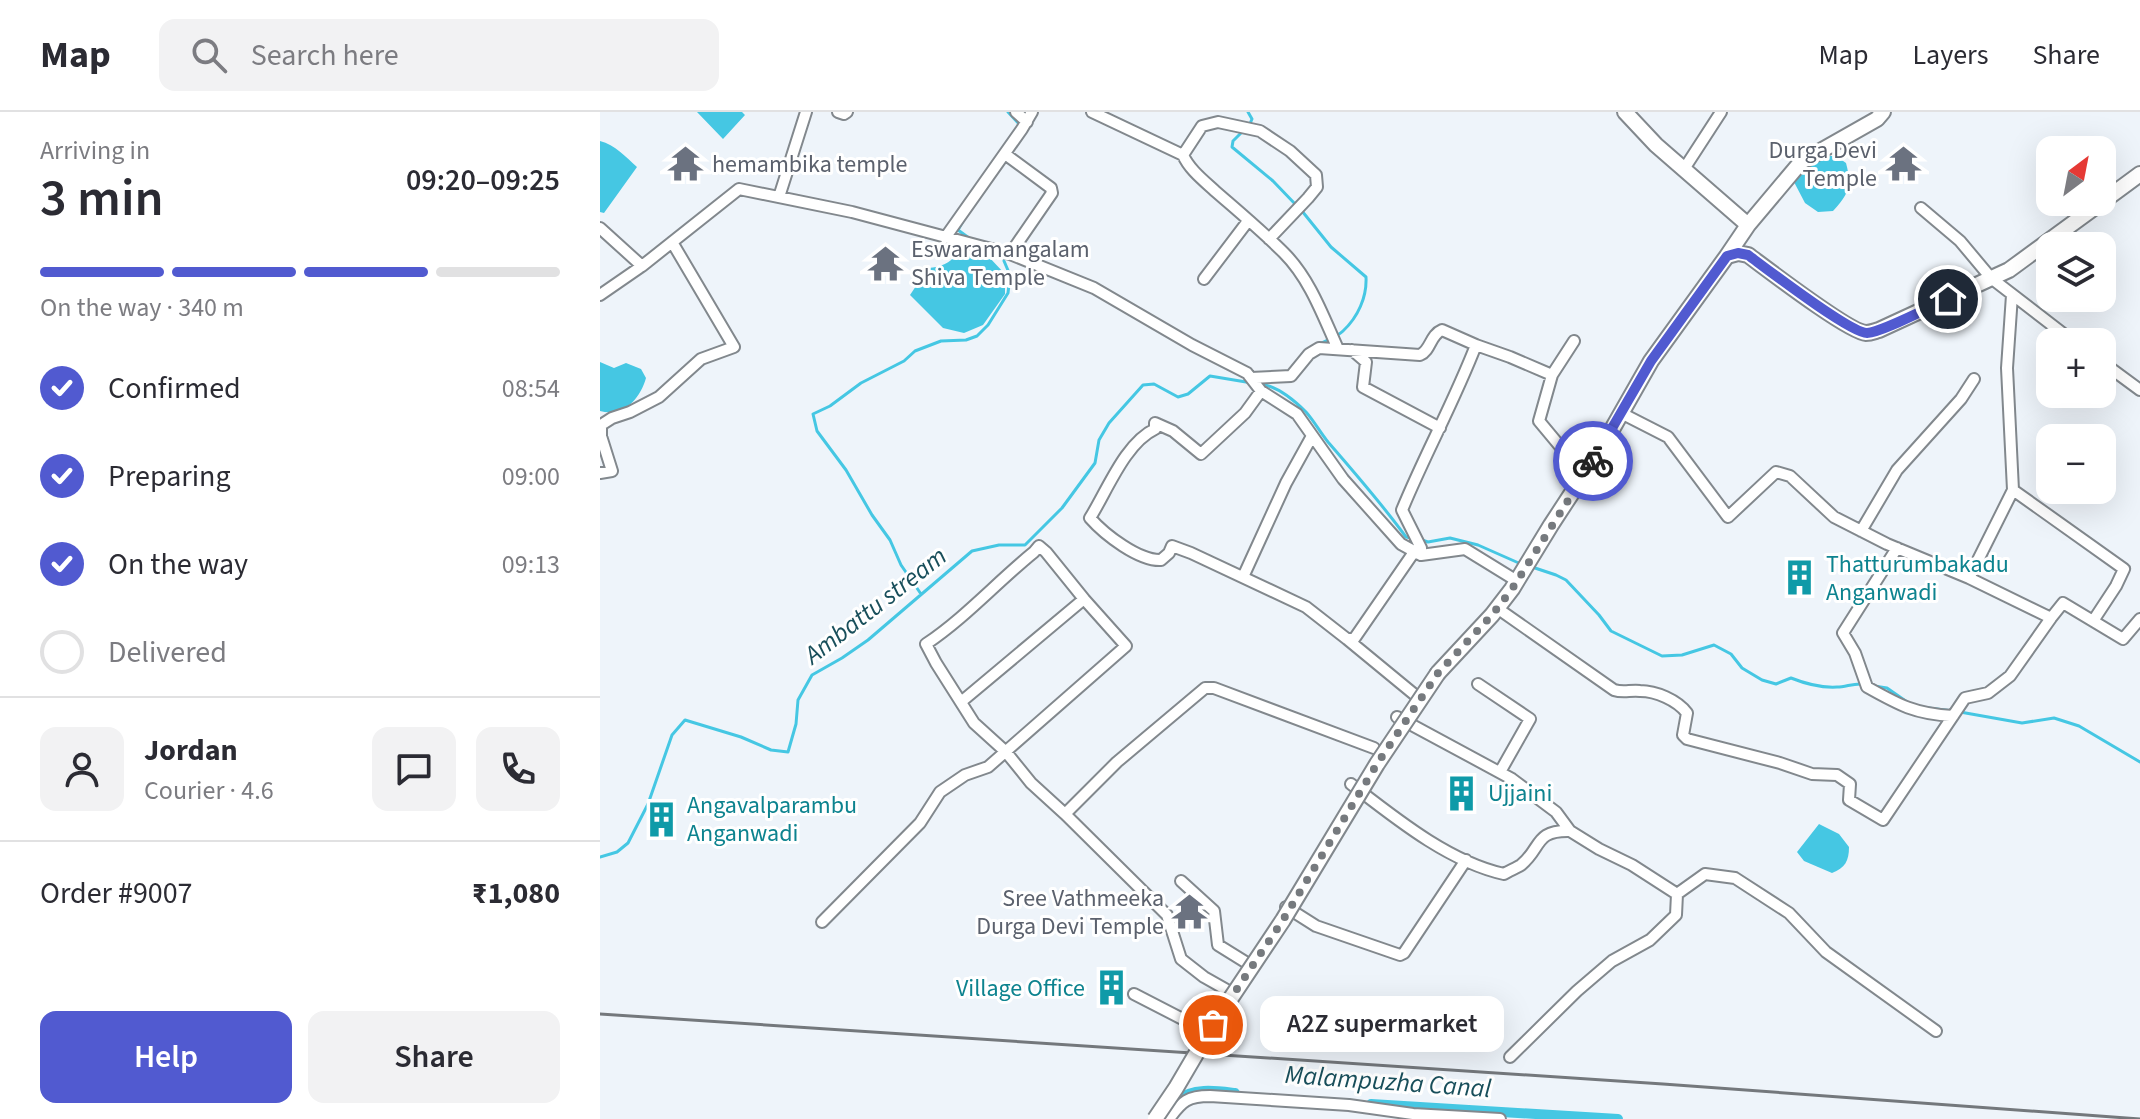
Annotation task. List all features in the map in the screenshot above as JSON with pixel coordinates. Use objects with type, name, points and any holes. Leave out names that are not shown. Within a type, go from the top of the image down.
[{"type":"main road","points":[[1625,112],[1656,145],[1748,225]]},
{"type":"main road","points":[[1151,1114],[1176,1088],[1377,764],[1438,673],[1497,608],[1523,571],[1651,361],[1748,225],[1801,162],[1877,119],[1883,112]]},
{"type":"main road","points":[[2116,189],[2140,174]]},
{"type":"main road","points":[[1727,256],[1738,253],[1748,255],[1834,316],[1866,333],[1879,330],[2009,270],[2079,216]]},
{"type":"street","points":[[779,197],[806,112]]},
{"type":"street","points":[[838,112],[847,112]]},
{"type":"street","points":[[945,238],[1029,117],[1016,112]]},
{"type":"street","points":[[1092,112],[1183,155],[1187,164],[1286,255],[1316,299],[1335,342],[1352,350],[1366,362],[1363,387],[1440,428]]},
{"type":"street","points":[[1684,169],[1721,112]]},
{"type":"street","points":[[1183,155],[1202,126],[1218,122],[1260,131],[1290,151],[1316,175],[1317,187],[1269,239]]},
{"type":"street","points":[[1005,154],[1051,188],[1052,193],[1010,254]]},
{"type":"street","points":[[600,295],[642,266],[739,189],[852,212],[1010,254],[1094,288],[1247,373],[1260,390],[1297,414],[1343,479],[1401,544],[1419,552],[1465,549],[1523,571]]},
{"type":"street","points":[[1921,208],[1960,241],[1991,278],[2056,328]]},
{"type":"street","points":[[1204,279],[1248,221]]},
{"type":"street","points":[[600,228],[642,266]]},
{"type":"street","points":[[600,473],[612,471],[601,436],[601,425],[659,397],[701,359],[734,347],[672,242]]},
{"type":"street","points":[[1969,578],[2013,490],[2007,368],[2012,295]]},
{"type":"street","points":[[1352,350],[1420,355],[1437,332],[1442,330],[1552,375]]},
{"type":"street","points":[[1574,341],[1552,375],[1539,421],[1584,475]]},
{"type":"street","points":[[1251,379],[1291,376],[1309,354],[1335,342]]},
{"type":"street","points":[[1347,639],[1354,639],[1419,552],[1415,532],[1402,510],[1459,389],[1476,345]]},
{"type":"street","points":[[2116,372],[2140,390]]},
{"type":"street","points":[[1861,531],[1897,470],[1961,399],[1974,379]]},
{"type":"street","points":[[1260,390],[1245,413],[1201,454],[1173,431],[1155,423],[1155,429],[1137,441],[1112,477],[1090,518],[1105,534],[1151,561],[1161,560],[1172,546],[1306,607],[1415,695]]},
{"type":"street","points":[[1621,413],[1668,437],[1728,517],[1776,472],[1790,476],[1834,517],[2051,618]]},
{"type":"street","points":[[1243,577],[1286,483],[1312,436]]},
{"type":"street","points":[[2013,490],[2124,569],[2093,621]]},
{"type":"street","points":[[822,922],[920,823],[940,792],[965,775],[988,767],[1006,752],[1126,646],[1039,546],[965,614],[926,644],[974,723],[1006,752],[1031,783],[1167,915],[1181,959],[1227,990]]},
{"type":"street","points":[[1897,548],[1843,633],[1855,653],[1867,687],[1905,708],[1953,716]]},
{"type":"street","points":[[961,702],[1084,599]]},
{"type":"street","points":[[1497,608],[1614,690],[1624,693],[1645,691],[1680,705],[1687,713],[1683,735],[1687,739],[1812,774],[1837,775],[1850,784],[1849,800],[1883,820],[1965,698],[1988,693],[2010,676],[2063,603],[2123,639],[2140,619]]},
{"type":"street","points":[[1478,684],[1530,719],[1500,772]]},
{"type":"street","points":[[1065,814],[1117,762],[1205,688],[1214,688],[1374,748]]},
{"type":"street","points":[[1397,717],[1512,779],[1556,812],[1570,831],[1677,894]]},
{"type":"street","points":[[1351,784],[1395,818],[1466,860],[1486,870],[1504,874],[1523,864],[1538,842],[1554,830],[1570,831]]},
{"type":"street","points":[[1286,907],[1316,926],[1400,955],[1466,860]]},
{"type":"street","points":[[1677,894],[1705,874],[1735,878],[1789,913],[1826,952],[1936,1031]]},
{"type":"street","points":[[1181,881],[1214,911],[1218,945],[1247,963]]},
{"type":"street","points":[[1510,1057],[1612,961],[1650,940],[1676,915],[1677,894]]},
{"type":"street","points":[[1134,994],[1200,1028]]},
{"type":"street","points":[[1151,1114],[1168,1119],[1184,1100],[1210,1096],[1500,1119]]},
{"type":"water","points":[[697,112],[742,112],[745,115],[723,139]]},
{"type":"water","points":[[600,141],[615,148],[637,167],[604,213],[600,212]]},
{"type":"water","points":[[1827,156],[1836,156],[1846,163],[1849,184],[1843,200],[1833,211],[1818,212],[1805,203],[1794,182],[1808,166]]},
{"type":"water","points":[[960,250],[988,256],[1005,274],[1005,294],[983,325],[964,333],[943,328],[910,295],[928,268],[947,263]]},
{"type":"water","points":[[600,362],[614,368],[626,363],[641,369],[646,378],[640,393],[624,409],[600,411]]},
{"type":"water","points":[[1819,824],[1839,834],[1849,847],[1845,863],[1832,873],[1804,861],[1797,852]]},
{"type":"waterway","points":[[1008,112],[1020,125],[1018,127]]},
{"type":"waterway","name":"Ambattu stream","points":[[1248,112],[1252,119],[1249,126]]},
{"type":"waterway","name":"Ambattu stream","points":[[1243,131],[1233,141],[1232,147],[1297,206]]},
{"type":"waterway","name":"Ambattu stream","points":[[1302,211],[1331,247],[1366,277],[1363,299],[1353,319],[1341,333],[1319,344]]},
{"type":"waterway","points":[[963,221],[958,230],[969,238]]},
{"type":"waterway","points":[[921,594],[846,470],[817,431],[813,414],[830,406],[861,383],[904,361],[915,351],[941,341],[966,340],[977,336],[988,325],[1008,293],[1010,275],[1004,261]]},
{"type":"waterway","name":"Ambattu stream","points":[[600,857],[617,852],[628,843],[648,804],[672,735],[685,720],[771,750],[788,752],[796,724],[798,700],[812,675],[868,640],[972,551],[999,545],[1025,545],[1062,508],[1095,463],[1099,440],[1109,423],[1143,385],[1154,384],[1178,397],[1188,394],[1210,376],[1252,383]]},
{"type":"waterway","name":"Ambattu stream","points":[[1259,384],[1278,390],[1306,412],[1406,537],[1411,538]]},
{"type":"waterway","points":[[1422,540],[1428,542],[1450,538],[1478,545],[1521,564]]},
{"type":"waterway","points":[[1532,567],[1566,580],[1611,631],[1662,656],[1682,655],[1714,645],[1731,654],[1742,668],[1776,684],[1791,678],[1825,687],[1863,684]]},
{"type":"waterway","points":[[1874,686],[1887,688],[1910,704]]},
{"type":"waterway","points":[[1928,708],[1953,711]]},
{"type":"waterway","points":[[1960,712],[2022,723],[2054,718],[2079,726],[2140,762]]},
{"type":"waterway","name":"Malampuzha Canal","points":[[1171,1111],[1178,1100],[1191,1093],[1235,1093]]},
{"type":"waterway","name":"Malampuzha Canal","points":[[1371,1104],[1618,1119]]},
{"type":"railway","points":[[600,1014],[1663,1084],[2140,1119]]},
{"type":"way so far","points":[[1213,1025],[1283,920],[1377,764],[1438,673],[1512,589],[1593,461]]},
{"type":"place","name":"hemambika temple","points":[[686,164]]},
{"type":"place","name":"Durga Devi Temple","points":[[1903,164]]},
{"type":"place","name":"Eswaramangalam Shiva Temple","points":[[885,263]]},
{"type":"place","name":"Thatturumbakadu Anganwadi","points":[[1800,578]]},
{"type":"place","name":"Ujjaini","points":[[1462,793]]},
{"type":"place","name":"Angavalparambu Anganwadi","points":[[661,819]]},
{"type":"place","name":"Sree Vathmeeka Durga Devi Temple","points":[[1190,912]]},
{"type":"place","name":"Village Office","points":[[1111,988]]},
{"type":"place","name":"A2Z supermarket","points":[[1213,1025]]},
{"type":"route","points":[[1593,461],[1651,361],[1727,256],[1738,253],[1748,255],[1834,316],[1866,333],[1948,299]]}]
